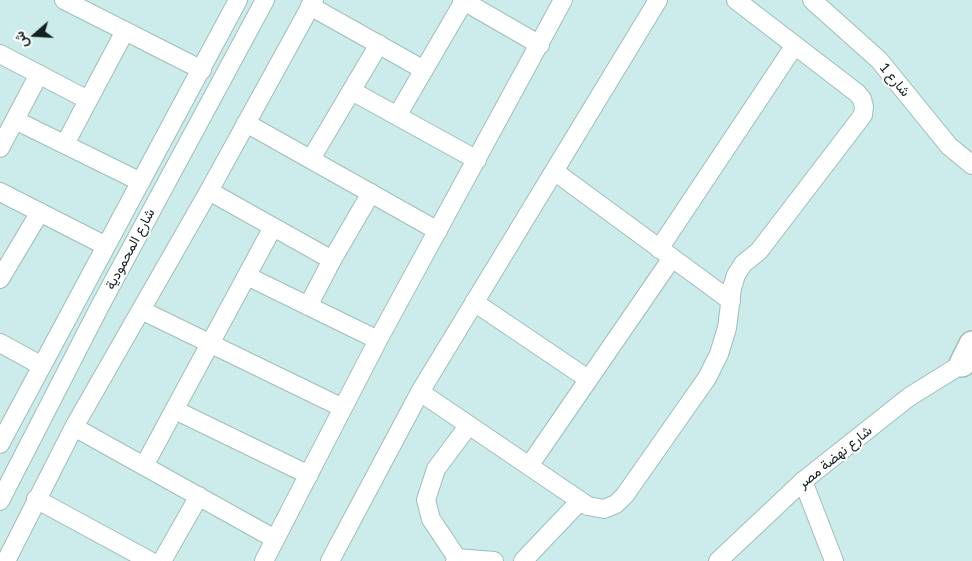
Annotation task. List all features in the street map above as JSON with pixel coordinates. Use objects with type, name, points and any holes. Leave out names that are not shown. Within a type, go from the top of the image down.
[{"type":"street","name":"شارع المحمودية","points":[[0,501],[100,306],[265,0]]},
{"type":"street","points":[[397,116],[463,0],[540,45]]},
{"type":"street","points":[[264,561],[378,340],[563,0]]},
{"type":"street","points":[[330,561],[420,392],[658,0]]},
{"type":"street","points":[[420,392],[580,501],[596,508],[604,509],[616,504],[625,495],[707,378],[722,345],[727,328],[732,288],[736,275],[743,264],[758,252],[863,115],[862,99],[857,93],[736,0]]},
{"type":"street","name":"شارع 1","points":[[812,0],[878,60],[948,146],[972,165]]},
{"type":"street","points":[[71,2],[202,70]]},
{"type":"street","name":"شارع المحمودية","points":[[0,442],[202,70],[232,2]]},
{"type":"street","points":[[6,561],[74,427],[209,191],[312,3],[424,70]]},
{"type":"street","points":[[65,144],[125,31]]},
{"type":"street","points":[[311,159],[378,44]]},
{"type":"street","points":[[529,466],[588,379],[795,45]]},
{"type":"street","points":[[0,54],[88,100]]},
{"type":"street","points":[[0,148],[39,74]]},
{"type":"street","points":[[352,91],[477,160]]},
{"type":"street","points":[[15,120],[141,182]]},
{"type":"street","points":[[246,123],[438,231]]},
{"type":"street","points":[[554,171],[730,301]]},
{"type":"street","points":[[209,191],[332,260]]},
{"type":"street","points":[[0,192],[106,246]]},
{"type":"street","points":[[308,306],[371,193]]},
{"type":"street","points":[[0,279],[40,212]]},
{"type":"street","points":[[144,466],[273,227]]},
{"type":"street","points":[[247,276],[378,340]]},
{"type":"street","points":[[80,296],[100,306]]},
{"type":"street","points":[[474,302],[588,379]]},
{"type":"street","points":[[141,310],[343,408]]},
{"type":"street","points":[[0,343],[42,366]]},
{"type":"street","name":"شارع نهضة مصر","points":[[718,561],[803,482],[909,397],[969,356]]},
{"type":"street","points":[[175,410],[309,474]]},
{"type":"street","points":[[469,425],[436,469],[426,500],[432,519],[456,560],[494,561]]},
{"type":"street","points":[[74,427],[275,539]]},
{"type":"street","points":[[803,482],[834,561]]},
{"type":"street","points":[[162,561],[199,496]]},
{"type":"street","points":[[36,499],[150,561]]},
{"type":"street","points":[[523,561],[580,501]]}]
